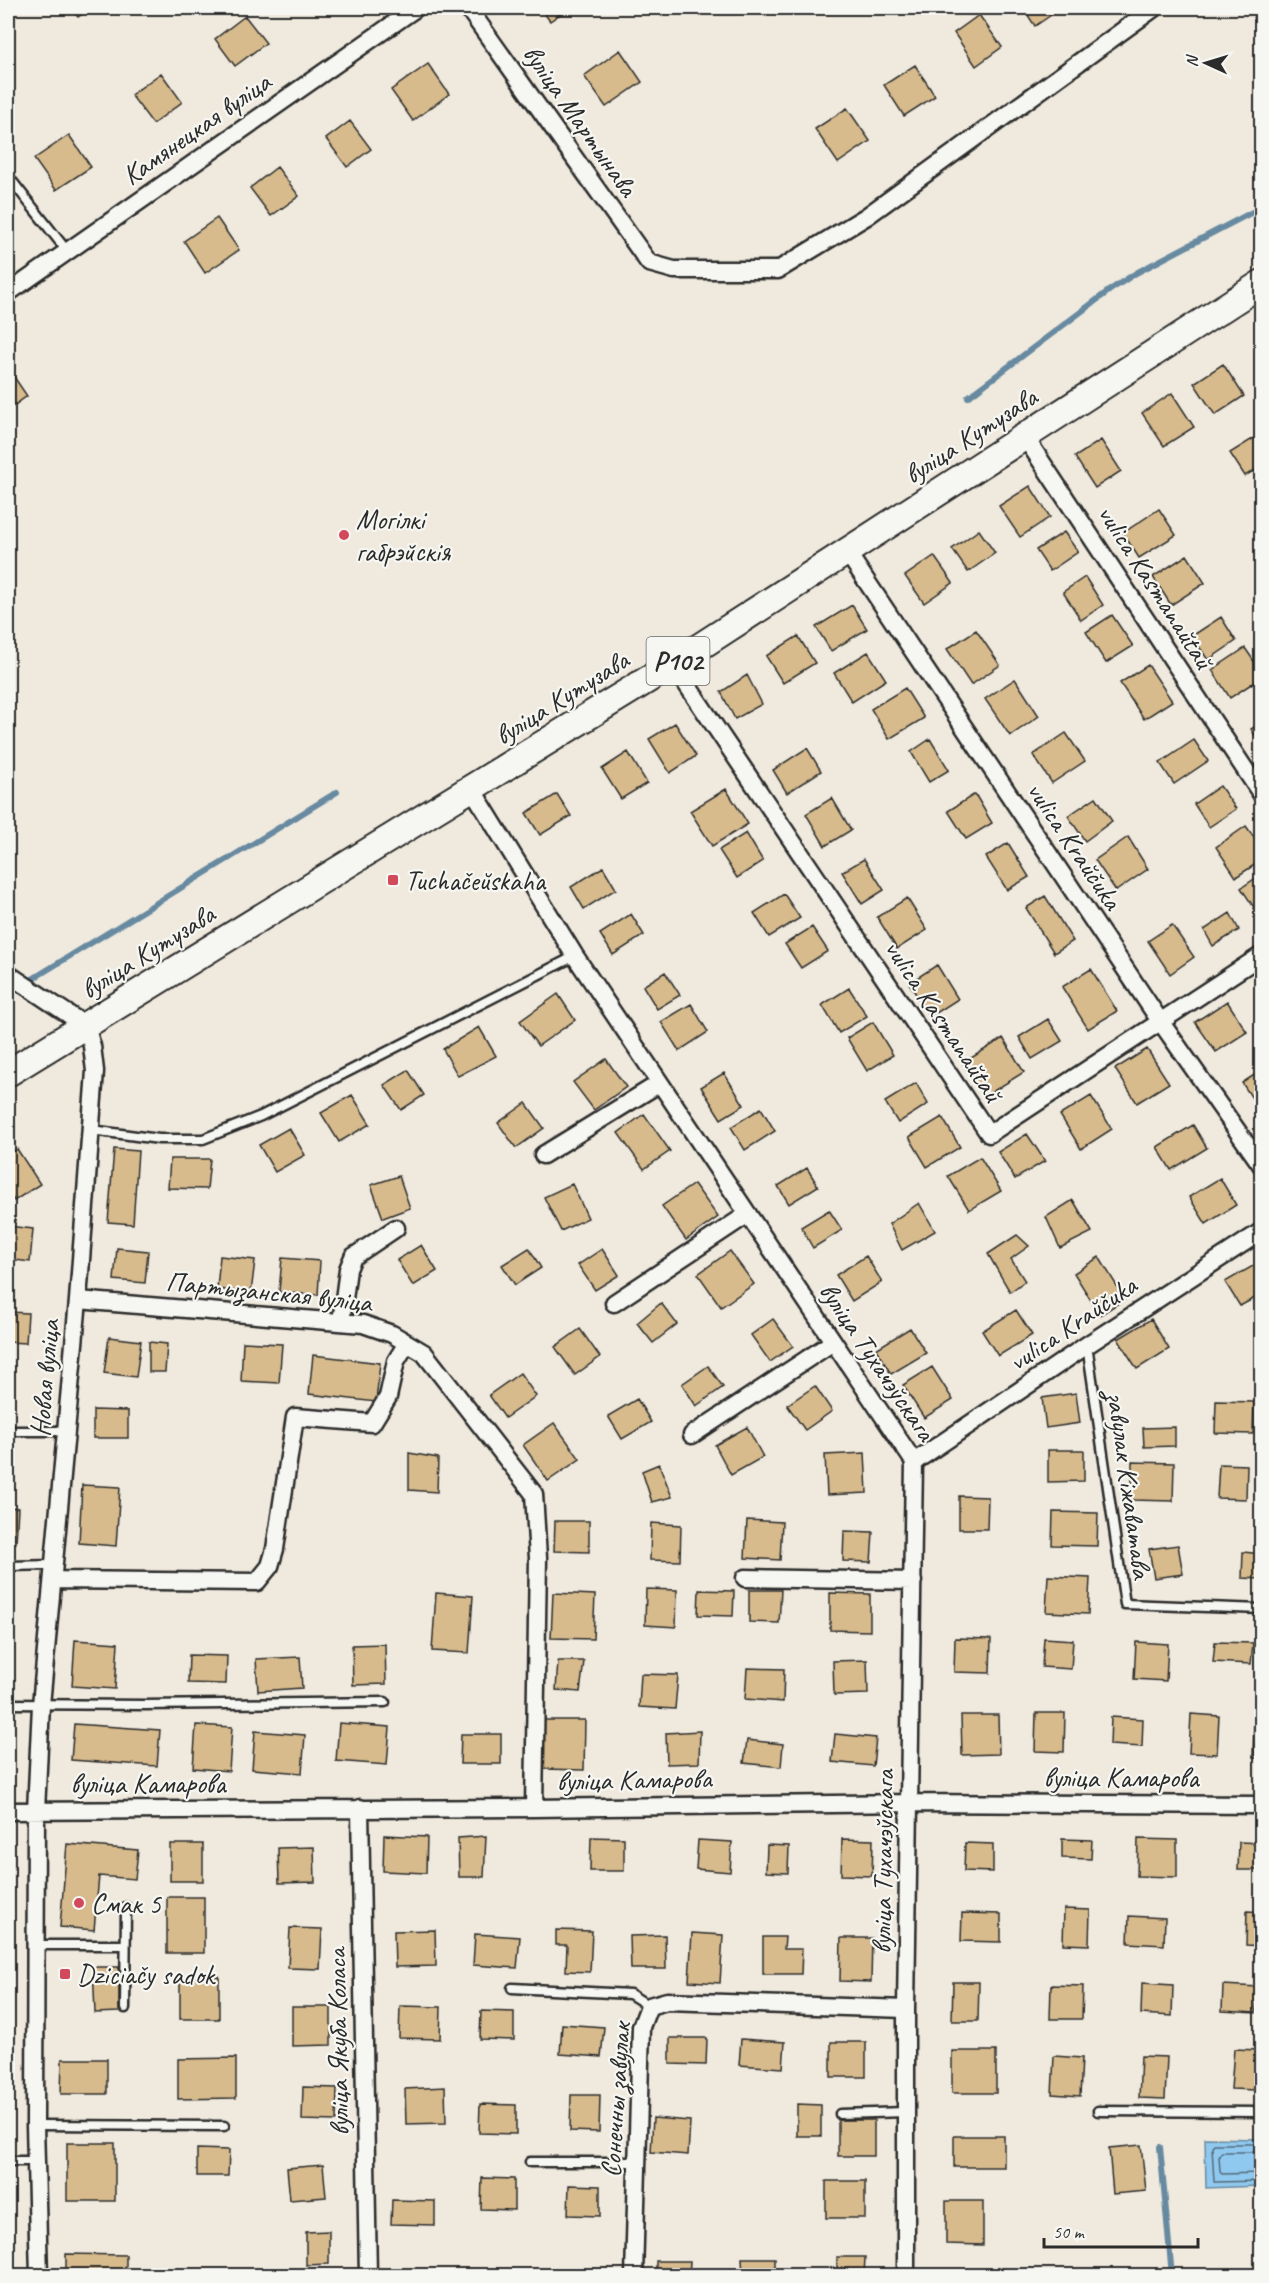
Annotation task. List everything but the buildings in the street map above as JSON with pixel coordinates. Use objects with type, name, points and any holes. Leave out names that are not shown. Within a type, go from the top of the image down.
[{"type":"main road","name":"вуліца Кутузава","points":[[8,1073],[673,664],[1262,283]]},
{"type":"street","name":"Камянецкая вуліца","points":[[8,293],[416,8]]},
{"type":"street","name":"вуліца Мартынава","points":[[468,8],[649,263],[674,270],[778,270],[867,216],[1154,8]]},
{"type":"street","name":"vulica Kasmanaŭtaŭ","points":[[1025,438],[1262,795]]},
{"type":"street","name":"vulica Kraŭčuka","points":[[847,552],[1160,1021],[1262,1166]]},
{"type":"street","name":"vulica Kasmanaŭtaŭ","points":[[673,664],[989,1134],[1262,955]]},
{"type":"street","name":"вуліца Тухачэўскага","points":[[472,789],[575,956],[914,1462],[906,2009],[906,2276]]},
{"type":"street","points":[[11,977],[86,1026]]},
{"type":"street","name":"Новая вуліца","points":[[39,2276],[35,2161],[36,1811],[42,1705],[78,1300],[95,1071],[92,1046],[86,1026]]},
{"type":"street","points":[[543,1155],[660,1083]]},
{"type":"street","points":[[614,1303],[748,1214]]},
{"type":"street","points":[[341,1322],[348,1269],[353,1257],[396,1228]]},
{"type":"street","name":"vulica Kraŭčuka","points":[[914,1462],[1087,1345],[1262,1231]]},
{"type":"street","name":"Партызанская вуліца","points":[[78,1300],[363,1324],[392,1334],[424,1353],[534,1494],[538,1557],[534,1808]]},
{"type":"street","points":[[693,1435],[833,1342]]},
{"type":"street","points":[[54,1573],[257,1582],[270,1566],[275,1549],[295,1417],[372,1423],[388,1396],[396,1361],[407,1343]]},
{"type":"street","points":[[745,1578],[913,1581]]},
{"type":"street","name":"вуліца Камарова","points":[[8,1811],[910,1803],[1262,1805]]},
{"type":"street","name":"вуліца Якуба Коласа","points":[[360,1808],[368,2276]]},
{"type":"street","name":"Сонечны завулак","points":[[634,2276],[642,2026],[650,2006],[667,2001],[906,2009]]},
{"type":"lane","points":[[8,176],[67,251]]},
{"type":"lane","points":[[91,1130],[159,1139],[203,1139],[261,1116],[575,956]]},
{"type":"lane","name":"завулак Кіжаватава","points":[[1087,1345],[1125,1604],[1262,1609]]},
{"type":"lane","points":[[8,1431],[66,1431]]},
{"type":"lane","points":[[8,1566],[54,1573]]},
{"type":"lane","points":[[8,1704],[385,1702]]},
{"type":"lane","points":[[125,2008],[126,1907]]},
{"type":"lane","points":[[35,1945],[125,1945]]},
{"type":"lane","points":[[513,1988],[630,1994],[650,2006]]},
{"type":"lane","points":[[1098,2111],[1262,2112]]},
{"type":"lane","points":[[840,2114],[906,2112]]},
{"type":"lane","points":[[35,2125],[224,2126]]},
{"type":"lane","points":[[8,2161],[35,2161]]},
{"type":"lane","points":[[530,2162],[637,2162]]},
{"type":"shaded area","points":[[8,2141],[11,2141],[10,2276],[8,2275]]},
{"type":"water","points":[[1205,2138],[1261,2139],[1261,2186],[1206,2188]]},
{"type":"waterway","points":[[968,397],[1136,273],[1262,207]]},
{"type":"waterway","points":[[8,994],[337,792]]},
{"type":"waterway","points":[[1160,2147],[1172,2276]]},
{"type":"place","name":"Могілкі габрэйскія","points":[[344,535]]},
{"type":"place","name":"Tuchačeŭskaha","points":[[393,880]]},
{"type":"place","name":"Смак 5","points":[[79,1903]]},
{"type":"place","name":"Dziciačy sadok","points":[[65,1974]]}]
